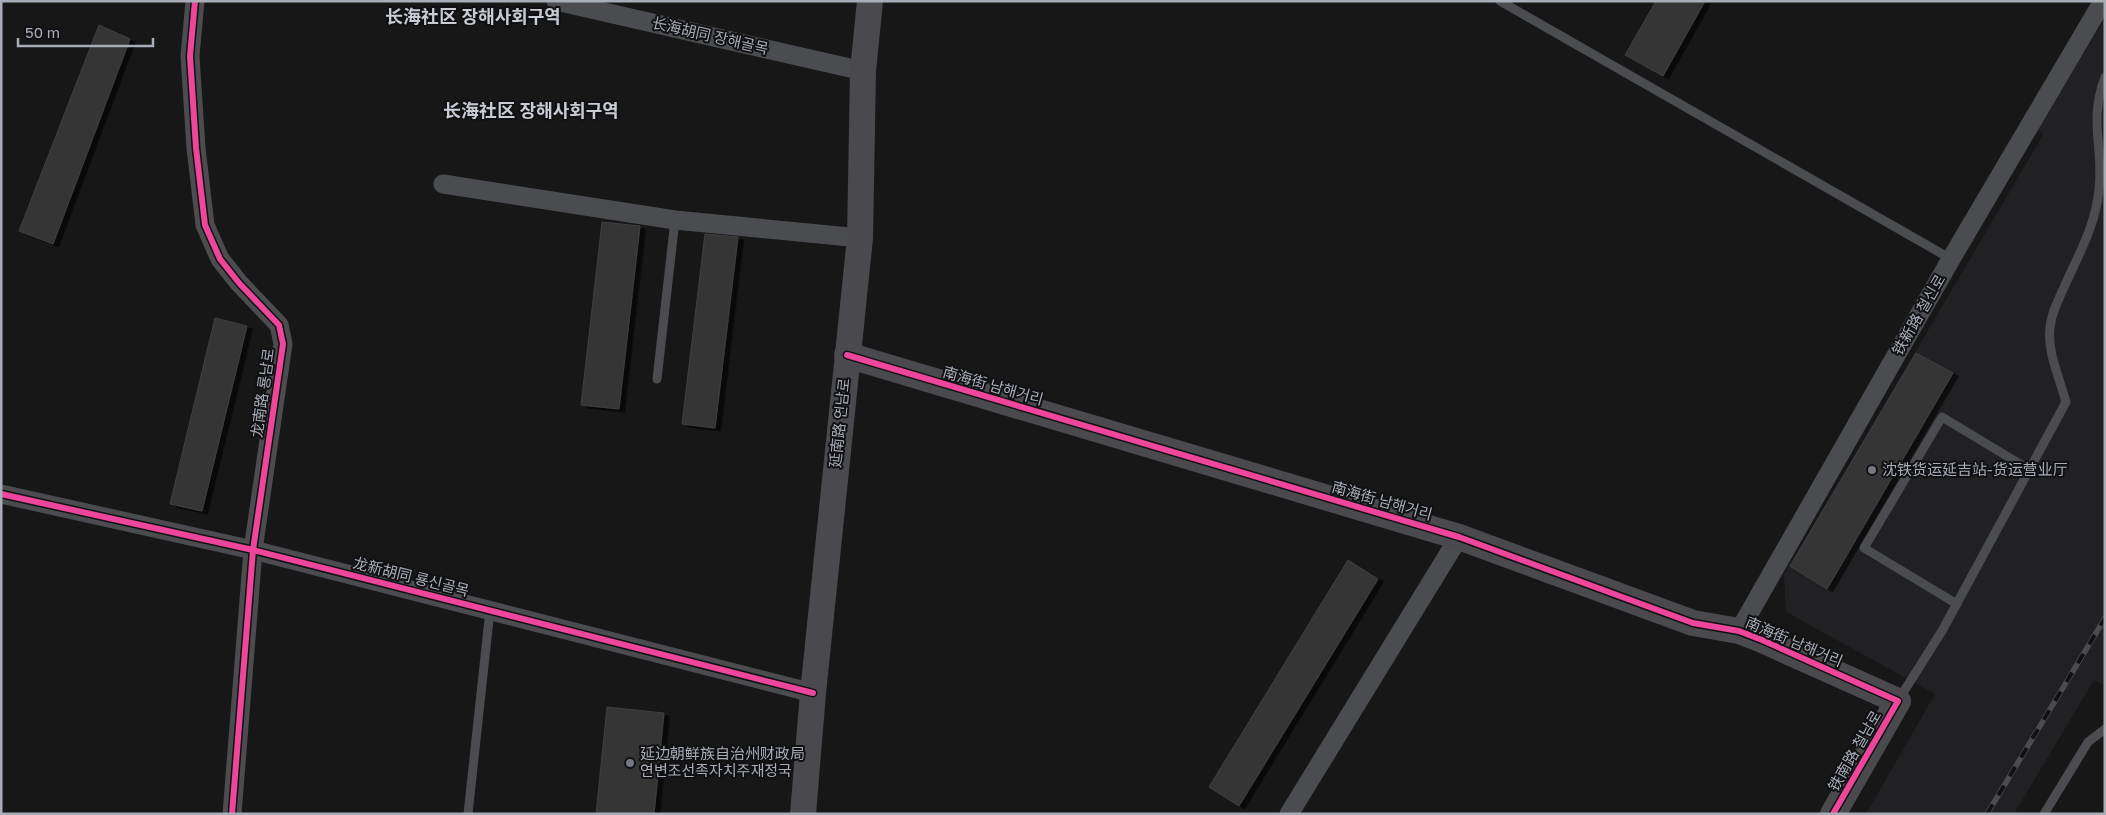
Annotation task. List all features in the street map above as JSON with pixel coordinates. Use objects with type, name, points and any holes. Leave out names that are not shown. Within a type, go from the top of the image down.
[{"type":"street","name":"龙南路 룡남로","points":[[195,1],[190,56],[196,148],[206,224],[220,259],[279,325],[283,344],[253,550],[232,814]]},
{"type":"street","name":"长海胡同 장해골목","points":[[556,1],[863,71]]},
{"type":"street","name":"延南路 연남로","points":[[803,814],[813,693],[860,238],[863,71],[870,1]]},
{"type":"street","name":"铁新路 철신로","points":[[1739,631],[1951,259],[2103,1]]},
{"type":"street","points":[[444,184],[675,220],[860,238]]},
{"type":"street","name":"南海街 남해거리","points":[[847,356],[1459,536],[1693,622],[1739,631],[1898,701]]},
{"type":"street","name":"龙新胡同 룡신골목","points":[[1,494],[253,550],[813,693]]},
{"type":"street","points":[[1289,814],[1459,536]]},
{"type":"street","name":"铁南路 철남로","points":[[1833,814],[1898,701]]},
{"type":"lane","points":[[1500,1],[1951,259]]},
{"type":"lane","points":[[1898,701],[1957,604],[2066,402],[2050,342],[2050,327],[2055,306],[2095,219],[2100,188],[2095,115],[2105,77]]},
{"type":"lane","points":[[657,379],[675,220]]},
{"type":"lane","points":[[1957,604],[1864,548],[1942,417],[2030,470]]},
{"type":"lane","points":[[468,814],[490,609]]},
{"type":"lane","points":[[2044,814],[2088,742],[2105,729]]},
{"type":"shaded area","points":[[2105,19],[2105,686],[2094,680],[2014,814],[1866,814],[1935,694],[1786,612],[1784,575],[2043,135],[2037,128]]},
{"type":"building","points":[[1656,1],[1705,1],[1663,76],[1625,55]]},
{"type":"building","points":[[99,25],[130,39],[53,244],[19,231]]},
{"type":"building","points":[[602,222],[640,226],[619,409],[581,405]]},
{"type":"building","points":[[705,234],[738,237],[715,428],[682,424]]},
{"type":"building","points":[[215,318],[247,326],[202,511],[170,504]]},
{"type":"building","name":"沈铁货运延吉站-货运营业厅","points":[[1916,353],[1953,373],[1827,589],[1790,566]]},
{"type":"building","points":[[1348,560],[1378,579],[1239,806],[1209,787]]},
{"type":"building","name":"延边朝鲜族自治州财政局 연변조선족자치주재정국","points":[[607,707],[664,713],[654,814],[596,814]]},
{"type":"railway","points":[[1987,814],[2105,618]]},
{"type":"cycle path","points":[[195,1],[190,56],[196,148],[205,225],[220,259],[239,283],[279,325],[283,344],[253,550],[232,814]]},
{"type":"cycle path","points":[[847,355],[1459,537],[1693,623],[1739,631],[1898,701],[1833,814]]},
{"type":"cycle path","points":[[1,494],[253,550],[813,693]]},
{"type":"place","name":"沈铁货运延吉站-货运营业厅","points":[[1872,470]]},
{"type":"place","name":"延边朝鲜族自治州财政局 연변조선족자치주재정국","points":[[630,763]]},
{"type":"district","name":"长海社区 장해사회구역","points":[[473,17]]},
{"type":"district","name":"长海社区 장해사회구역","points":[[531,111]]}]
